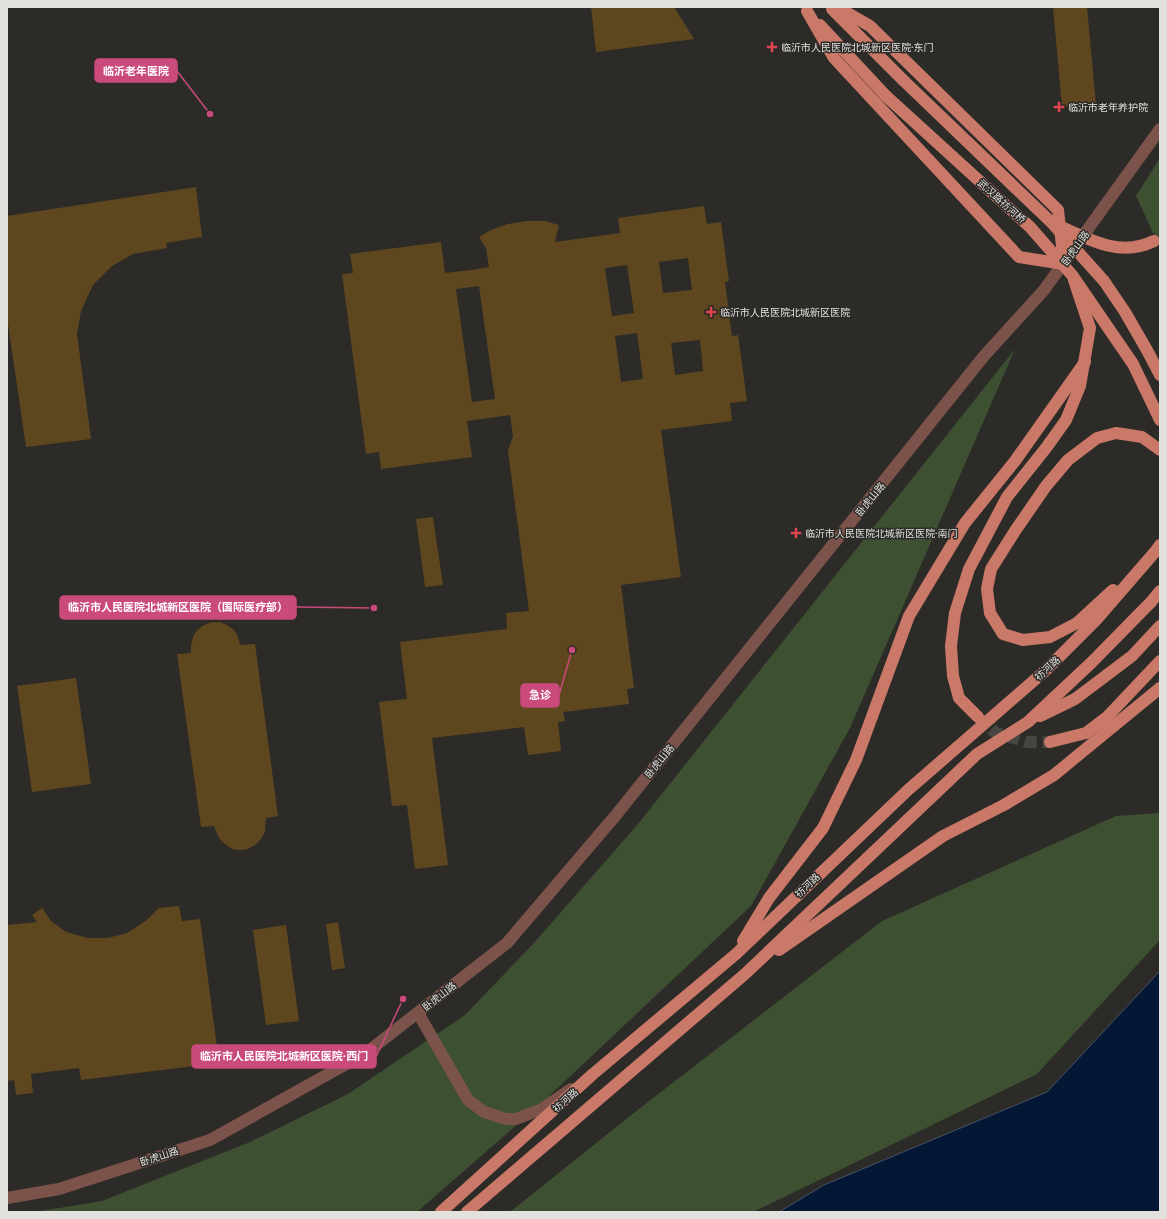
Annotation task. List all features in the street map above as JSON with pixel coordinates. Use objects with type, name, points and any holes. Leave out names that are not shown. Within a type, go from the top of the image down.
[{"type":"main road","name":"武汉路祊河桥","points":[[830,7],[903,80],[1052,223],[1104,281],[1125,312],[1160,375]]},
{"type":"main road","points":[[805,9],[834,58],[1019,257],[1064,264],[1058,210],[870,26],[837,7]]},
{"type":"main road","name":"武汉路祊河桥","points":[[805,9],[886,96],[1030,227],[1072,276],[1133,364],[1160,420]]},
{"type":"main road","points":[[1052,223],[1097,243],[1125,249],[1144,246],[1158,238]]},
{"type":"main road","points":[[978,717],[959,698],[953,676],[951,646],[955,613],[969,569],[1006,497],[1046,448],[1066,420],[1080,386],[1090,328],[1072,276]]},
{"type":"main road","points":[[736,954],[769,898],[823,828],[856,760],[909,616],[965,523],[1015,461],[1085,362]]},
{"type":"main road","points":[[1157,549],[1077,623],[1050,637],[1023,640],[1003,634],[990,613],[988,589],[991,568],[1015,530],[1046,486],[1068,460],[1097,438],[1116,433],[1142,437],[1160,450]]},
{"type":"main road","name":"祊河路","points":[[441,1212],[593,1074],[736,954],[908,790],[1046,670],[1096,620],[1157,549]]},
{"type":"main road","points":[[1028,722],[1091,663],[1160,591]]},
{"type":"main road","points":[[467,1212],[745,974],[977,754],[1028,722],[1075,699],[1132,656],[1160,626]]},
{"type":"main road","points":[[1050,742],[1086,733],[1107,716],[1160,661]]},
{"type":"main road","points":[[745,974],[942,836],[1004,805],[1054,775],[1160,688]]},
{"type":"street","name":"卧虎山路","points":[[7,1198],[59,1189],[210,1140],[366,1053],[507,943],[616,815],[984,356],[1044,290],[1160,129]]},
{"type":"street","points":[[418,1013],[468,1100],[484,1112],[506,1119],[516,1119],[542,1109],[593,1074]]},
{"type":"green space","points":[[1160,158],[1160,248],[1136,196]]},
{"type":"green space","points":[[1015,349],[850,728],[751,906],[545,1100],[417,1212],[35,1212],[102,1201],[250,1142],[348,1094],[465,1015],[533,944],[638,824]]},
{"type":"green space","points":[[1160,813],[1160,940],[1037,1074],[753,1212],[510,1212],[635,1112],[882,921],[1116,816]]},
{"type":"water","points":[[1160,971],[1160,1212],[779,1212],[824,1185],[1047,1092]]},
{"type":"building","points":[[591,7],[674,7],[694,39],[596,52]]},
{"type":"building","points":[[1053,7],[1087,7],[1096,104],[1062,107]]},
{"type":"building","points":[[196,187],[202,237],[166,243],[167,248],[133,254],[112,266],[93,285],[81,311],[77,334],[91,439],[26,447],[7,317],[7,216]]},
{"type":"building","points":[[704,206],[707,224],[721,222],[729,281],[725,282],[732,336],[738,335],[747,401],[730,403],[732,421],[661,430],[681,577],[621,585],[634,688],[627,689],[629,704],[563,712],[565,721],[558,722],[561,751],[528,755],[524,727],[432,738],[448,865],[415,869],[407,805],[392,806],[379,702],[407,699],[400,642],[507,629],[506,613],[529,611],[508,451],[513,436],[510,415],[467,421],[472,457],[381,469],[379,452],[366,454],[342,274],[353,273],[350,254],[441,242],[445,273],[489,267],[486,248],[479,237],[491,230],[508,224],[527,221],[545,221],[559,225],[555,242],[620,233],[618,218]],"holes":[[[688,258],[692,290],[663,293],[659,262]],[[627,265],[634,313],[612,316],[605,268]],[[479,286],[495,399],[472,402],[456,289]],[[637,333],[643,379],[621,382],[615,336]],[[700,340],[703,371],[675,375],[671,343]]]},
{"type":"building","points":[[433,517],[443,585],[425,587],[416,519]]},
{"type":"building","points":[[212,622],[220,622],[234,630],[240,645],[255,644],[278,816],[266,818],[265,832],[261,839],[248,849],[232,849],[219,838],[214,826],[201,827],[177,654],[191,653],[193,637],[197,630]]},
{"type":"building","points":[[76,678],[91,784],[32,792],[17,686]]},
{"type":"building","points":[[179,906],[182,921],[200,919],[217,1047],[200,1049],[202,1065],[81,1080],[79,1068],[31,1074],[33,1093],[16,1095],[14,1080],[7,1081],[7,925],[37,922],[32,915],[42,908],[51,921],[66,932],[88,938],[108,938],[127,933],[147,920],[159,908]]},
{"type":"building","points":[[338,922],[345,968],[332,970],[326,924]]},
{"type":"building","points":[[286,925],[299,1021],[266,1025],[253,930]]},
{"type":"tunnel","points":[[978,717],[996,733],[1028,742],[1050,742]]},
{"type":"place","name":"临沂市人民医院北城新区医院·东门","points":[[772,47]]},
{"type":"place","name":"临沂市老年养护院","points":[[1059,107]]},
{"type":"place","name":"临沂老年医院","points":[[210,114]]},
{"type":"place","name":"临沂市人民医院北城新区医院","points":[[711,312]]},
{"type":"place","name":"临沂市人民医院北城新区医院·南门","points":[[796,533]]},
{"type":"place","name":"临沂市人民医院北城新区医院（国际医疗部）","points":[[374,608]]},
{"type":"place","name":"急诊","points":[[572,650]]},
{"type":"place","name":"临沂市人民医院北城新区医院·西门","points":[[403,999]]}]
